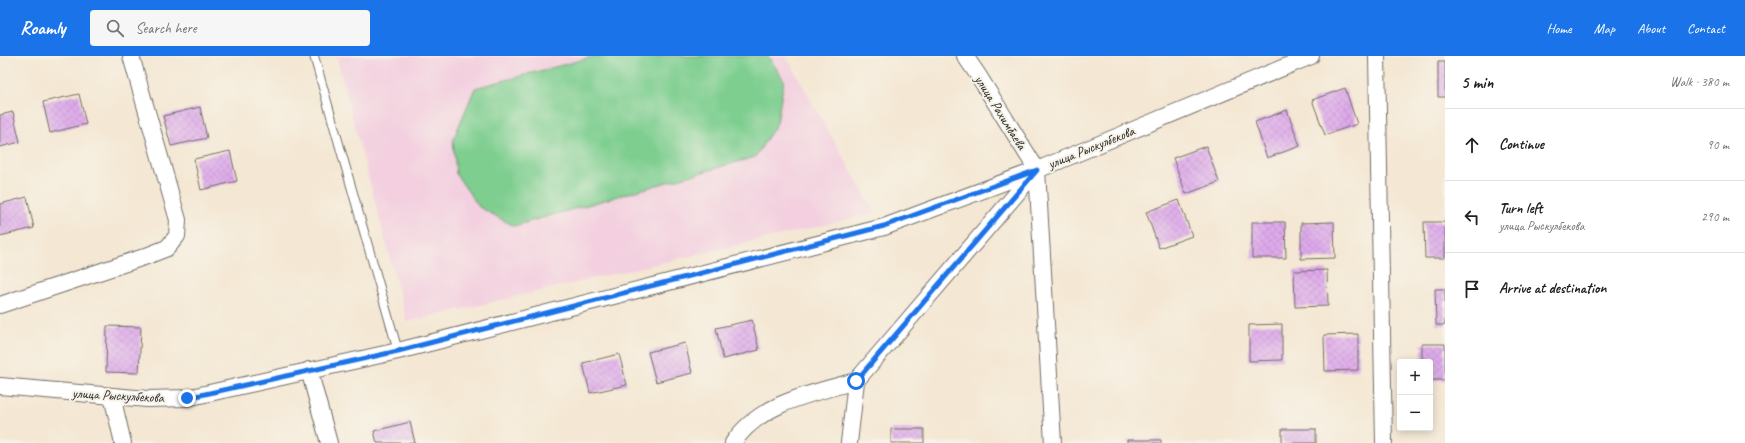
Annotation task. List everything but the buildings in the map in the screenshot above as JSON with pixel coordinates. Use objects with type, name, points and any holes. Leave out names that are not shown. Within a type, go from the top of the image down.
[{"type":"street","points":[[0,305],[144,257],[167,248],[177,236],[178,220],[131,56]]},
{"type":"street","name":"улица Рахимбаева","points":[[964,56],[978,75],[1037,170]]},
{"type":"street","name":"улица Рыскулбекова","points":[[0,386],[146,399],[187,398],[398,351],[884,226],[1037,170],[1311,56]]},
{"type":"street","points":[[1377,56],[1384,443]]},
{"type":"street","points":[[849,443],[856,381],[1037,170]]},
{"type":"street","points":[[1037,170],[1053,443]]},
{"type":"street","points":[[309,370],[329,443]]},
{"type":"street","points":[[733,443],[756,419],[773,409],[804,395],[856,381]]},
{"type":"street","points":[[112,396],[123,443]]},
{"type":"lane","points":[[314,56],[398,351]]},
{"type":"shaded area","points":[[336,56],[786,56],[875,213],[407,322]]},
{"type":"green space","points":[[596,56],[768,56],[784,80],[777,123],[755,157],[514,226],[479,207],[456,174],[453,140],[475,88]]},
{"type":"route","points":[[187,398],[398,351],[884,226],[1037,170],[856,381]]}]
